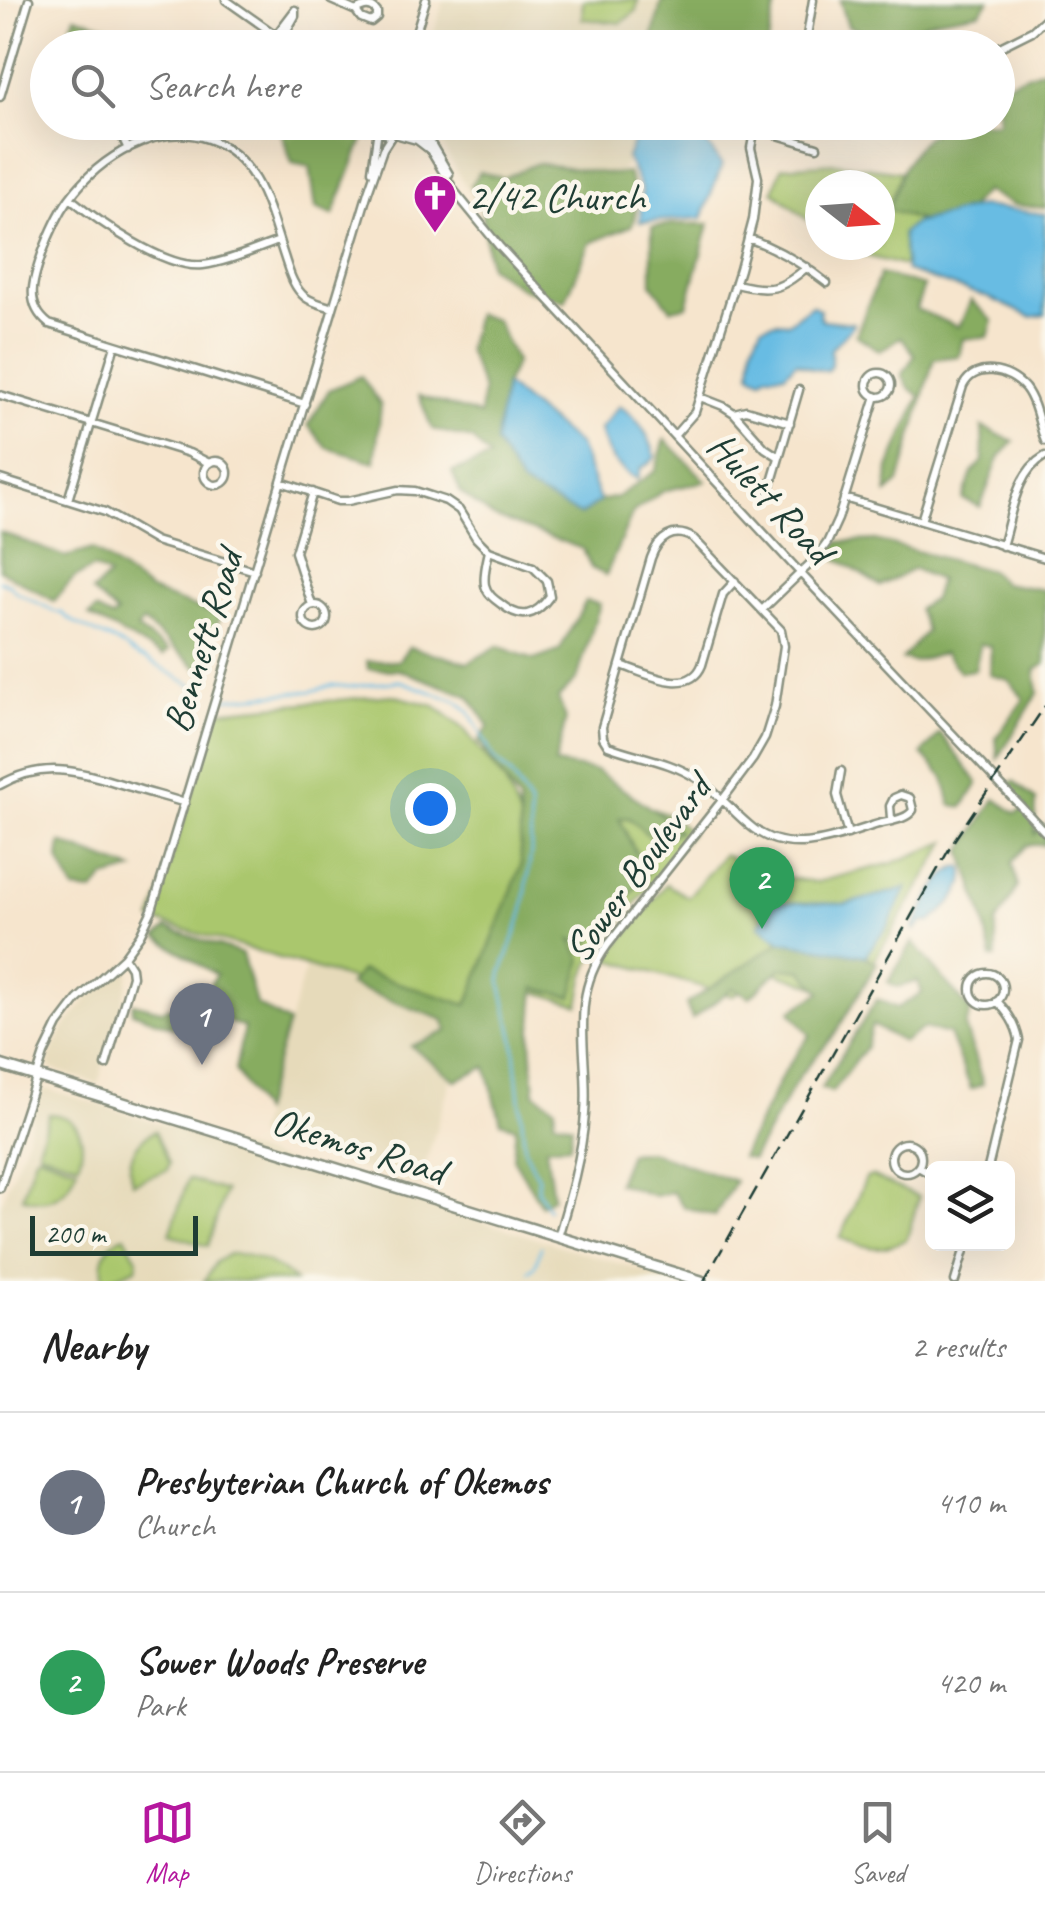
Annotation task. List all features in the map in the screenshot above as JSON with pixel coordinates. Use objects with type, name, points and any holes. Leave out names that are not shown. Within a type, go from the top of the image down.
[{"type":"main road","name":"Okemos Road","points":[[0,1065],[701,1281]]},
{"type":"street","points":[[1,93],[29,0]]},
{"type":"street","points":[[226,0],[268,30]]},
{"type":"street","points":[[284,30],[295,16],[297,0]]},
{"type":"street","points":[[331,0],[356,11]]},
{"type":"street","points":[[417,30],[426,0]]},
{"type":"street","points":[[808,30],[813,0]]},
{"type":"street","points":[[1015,40],[1045,19]]},
{"type":"street","points":[[124,140],[128,149]]},
{"type":"street","points":[[147,140],[94,173],[70,198],[39,263],[32,291],[34,306],[42,318],[58,328],[305,404]]},
{"type":"street","points":[[208,140],[241,160],[256,179],[298,290],[311,301],[334,308]]},
{"type":"street","name":"Bennett Road","points":[[368,192],[374,140]]},
{"type":"street","name":"Bennett Road","points":[[0,1188],[49,1042],[62,1018],[124,957],[152,910],[368,192],[389,140]]},
{"type":"street","name":"Hulett Road","points":[[416,140],[430,150],[460,198],[500,246],[800,573],[1045,832]]},
{"type":"street","name":"Hulett Road","points":[[428,140],[439,154],[460,198]]},
{"type":"street","points":[[674,436],[695,412],[736,284],[758,178],[752,140]]},
{"type":"street","points":[[797,140],[817,147]]},
{"type":"street","points":[[70,198],[121,235],[186,264],[211,264],[279,241]]},
{"type":"street","points":[[748,238],[775,248],[827,283]]},
{"type":"street","points":[[736,284],[766,291],[789,283],[807,267]]},
{"type":"street","points":[[68,500],[115,346]]},
{"type":"street","points":[[922,521],[963,386],[973,373],[986,370],[1011,377],[1023,386],[1045,442]]},
{"type":"street","points":[[769,492],[800,390]]},
{"type":"street","points":[[0,395],[209,463]]},
{"type":"street","points":[[762,610],[828,542],[876,396]]},
{"type":"street","points":[[700,397],[734,413],[779,457]]},
{"type":"street","points":[[734,413],[746,410],[790,423]]},
{"type":"street","points":[[1002,546],[1023,477],[1032,464],[1045,456]]},
{"type":"street","points":[[0,479],[114,516],[156,542],[255,572]]},
{"type":"street","points":[[282,482],[338,500],[398,490],[446,501],[459,510],[489,551],[533,567],[547,581],[550,596],[542,607],[528,615],[513,614],[490,596],[485,584],[489,551]]},
{"type":"street","points":[[312,605],[296,552],[313,492]]},
{"type":"street","points":[[844,498],[1045,558]]},
{"type":"street","name":"Sower Boulevard","points":[[558,1237],[584,1129],[582,1017],[589,976],[607,946],[753,759],[765,738],[775,706],[784,636],[702,546],[688,535],[675,534],[659,541],[651,558],[620,665]]},
{"type":"street","points":[[735,581],[723,594],[702,665],[690,680],[673,682],[620,665],[602,738],[608,746],[692,775],[752,827],[780,841],[803,844],[848,834],[891,818]]},
{"type":"street","points":[[312,605],[320,605],[328,614],[321,628],[312,629],[303,621],[305,609],[312,605]]},
{"type":"street","points":[[0,785],[38,771],[68,770],[185,803]]},
{"type":"street","points":[[840,771],[837,795],[848,834]]},
{"type":"street","points":[[106,1065],[132,973],[124,957]]},
{"type":"street","points":[[989,974],[999,979],[1002,991],[998,1001],[988,1005],[978,1002],[972,993],[972,982],[989,974]]},
{"type":"street","points":[[990,1161],[1019,1040],[1017,1028],[998,1001]]},
{"type":"street","points":[[899,1145],[913,1145],[921,1157],[918,1167],[910,1173],[896,1170],[891,1162],[892,1152],[899,1145]]},
{"type":"street","points":[[918,1167],[925,1171]]},
{"type":"street","points":[[955,1281],[964,1251]]},
{"type":"shaded area","points":[[444,0],[673,0],[665,30],[435,30]]},
{"type":"shaded area","points":[[437,140],[633,140],[625,165],[615,175],[485,201],[472,197]]},
{"type":"shaded area","points":[[306,966],[470,1015],[419,1186],[256,1135]]},
{"type":"shaded area","points":[[124,967],[129,971],[127,986],[98,1084],[52,1069],[49,1058],[67,1024],[91,995]]},
{"type":"shaded area","points":[[47,1089],[676,1281],[0,1281],[0,1205],[25,1143],[39,1094]]},
{"type":"green space","points":[[583,0],[638,0],[636,11],[621,23],[582,19]]},
{"type":"green space","points":[[662,0],[777,0],[771,30],[654,30]]},
{"type":"green space","points":[[840,0],[989,0],[980,12],[933,20],[910,30],[859,30],[848,26]]},
{"type":"green space","points":[[75,16],[119,30],[70,30]]},
{"type":"green space","points":[[1045,68],[1045,208],[1014,205],[985,191],[972,204],[965,235],[895,212],[898,182],[911,155],[924,140],[1015,140],[1015,79]]},
{"type":"green space","points":[[284,140],[363,140],[333,215],[316,208],[310,167],[292,163]]},
{"type":"green space","points":[[537,163],[628,173],[634,193],[636,206],[631,226],[590,243],[565,301],[523,289],[489,266],[481,206],[471,185],[480,172],[504,178]]},
{"type":"green space","points":[[835,163],[886,170],[805,170],[805,218],[773,191],[782,167]]},
{"type":"green space","points":[[895,212],[926,223],[912,268],[882,260],[895,260]]},
{"type":"green space","points":[[709,224],[687,306],[671,309],[652,284],[652,227]]},
{"type":"green space","points":[[880,274],[924,286],[916,309],[959,327],[971,300],[993,321],[988,337],[963,339],[959,356],[934,359],[899,483],[887,493],[889,468],[920,396],[909,388],[902,375],[915,355],[901,337],[880,351],[856,335]]},
{"type":"green space","points":[[476,314],[496,320],[516,362],[505,385],[580,515],[600,501],[617,497],[655,471],[665,439],[706,481],[663,491],[633,512],[606,575],[591,568],[583,549],[493,517],[461,493],[452,472],[490,458],[472,439],[432,429],[419,396],[480,415],[483,390],[467,350]]},
{"type":"green space","points":[[361,376],[381,405],[375,462],[327,448],[308,425],[329,390]]},
{"type":"green space","points":[[982,427],[1014,442],[1000,456],[980,507],[963,499],[972,473],[983,461]]},
{"type":"green space","points":[[0,532],[65,557],[93,549],[150,591],[220,616],[201,671],[143,622],[137,629],[168,651],[163,656],[89,616],[96,610],[112,618],[117,614],[92,592],[109,576],[94,568],[74,578],[54,601],[0,570]]},
{"type":"green space","points":[[875,540],[991,571],[1003,583],[1045,590],[1045,664],[1035,670],[1038,693],[998,759],[996,738],[1024,699],[1009,680],[990,675],[991,646],[980,644],[975,670],[960,672],[944,653],[914,662],[902,659],[926,631],[918,609],[933,599],[939,580],[914,569],[880,586],[828,553],[839,542]]},
{"type":"green space","points":[[586,601],[600,604],[577,679],[558,698],[566,719],[555,764],[596,771],[679,831],[657,843],[629,818],[619,818],[636,853],[651,869],[589,945],[571,940],[582,959],[572,997],[535,988],[531,1041],[535,1093],[555,1107],[554,1120],[572,1125],[570,1145],[546,1147],[553,1197],[541,1205],[513,1158],[516,1127],[501,1122],[486,1067],[455,1080],[411,1046],[448,1031],[444,1020],[349,985],[361,971],[467,1005],[521,866],[519,802],[479,741],[489,726],[469,696],[400,670],[368,669],[367,661],[398,661],[409,647],[468,663],[498,646],[534,660],[559,651]]},
{"type":"green space","points":[[392,695],[435,706],[464,729],[505,782],[524,827],[553,773],[667,814],[691,832],[591,961],[579,1005],[482,976],[470,1015],[152,920],[217,711]]},
{"type":"green space","points":[[940,733],[978,783],[963,807],[951,805],[944,778],[922,754]]},
{"type":"green space","points":[[1014,781],[1036,800],[1035,834],[1045,825],[1045,845],[1027,845],[1012,863],[1018,886],[996,924],[996,958],[992,958],[962,851],[995,799],[1016,813],[1027,808],[1007,784]]},
{"type":"green space","points":[[947,842],[851,998],[767,970],[733,996],[607,959],[666,884],[688,897],[724,854],[745,866],[781,877],[817,882],[893,863]]},
{"type":"green space","points":[[61,843],[134,870],[105,878],[93,892],[74,890],[59,860]]},
{"type":"green space","points":[[167,928],[242,954],[256,1004],[288,1023],[261,1112],[235,1070],[244,1027],[204,1014],[176,1028],[132,1012],[133,1003],[161,1010],[202,999],[216,975],[157,937]]},
{"type":"green space","points":[[781,941],[865,956],[877,963],[835,1034],[800,1075],[752,1159],[741,1157],[784,1072],[810,1035],[791,1011],[821,992],[802,970],[781,968],[750,997],[733,988],[692,1019],[686,1004]]},
{"type":"green space","points":[[913,942],[971,1012],[965,1026],[983,1084],[971,1089],[949,1034],[924,1028],[903,1042],[872,1025],[866,1047],[832,1092],[821,1088],[877,999],[897,1008],[922,993],[918,981],[898,987],[888,982]]},
{"type":"green space","points":[[49,1114],[74,1123],[82,1145],[78,1164],[40,1152]]},
{"type":"green space","points":[[155,1131],[169,1163],[167,1170],[133,1183],[133,1153]]},
{"type":"green space","points":[[649,1151],[735,1181],[715,1216],[684,1207],[672,1192],[655,1196],[617,1183],[629,1153]]},
{"type":"green space","points":[[38,1154],[77,1168],[63,1192],[49,1199],[32,1200],[22,1197]]},
{"type":"green space","points":[[871,1176],[919,1197],[907,1239],[881,1248],[840,1238],[866,1178]]},
{"type":"green space","points":[[188,1179],[225,1191],[208,1246],[170,1234]]},
{"type":"green space","points":[[125,1236],[138,1261],[136,1268],[105,1281],[105,1254]]},
{"type":"green space","points":[[229,1254],[264,1261],[295,1281],[204,1281],[216,1262]]},
{"type":"water","points":[[634,140],[704,140],[722,165],[702,218],[640,222],[642,191],[627,158]]},
{"type":"water","points":[[980,206],[1045,214],[1045,315],[1031,317],[987,297],[906,271],[902,233],[915,223]]},
{"type":"water","points":[[812,305],[820,310],[822,320],[853,323],[831,349],[831,366],[827,371],[796,362],[785,374],[767,374],[762,379],[751,374],[753,345],[762,326],[788,323]]},
{"type":"water","points":[[505,385],[579,445],[600,501],[580,515],[522,485],[495,443]]},
{"type":"water","points":[[619,406],[642,427],[655,456],[641,468],[637,479],[608,452],[600,429]]},
{"type":"water","points":[[958,867],[963,868],[964,876],[955,898],[931,922],[923,922],[915,931],[937,886]]},
{"type":"water","points":[[907,888],[888,926],[865,956],[781,941],[759,925],[774,902],[846,904]]},
{"type":"waterway","points":[[0,581],[204,692]]},
{"type":"waterway","points":[[222,699],[400,681],[456,701],[468,710],[494,758],[513,777],[530,805],[531,851],[523,913],[501,983],[514,1041],[525,1150],[548,1209]]},
{"type":"waterway","points":[[529,1271],[535,1266],[541,1247]]},
{"type":"railway","points":[[704,1281],[955,839],[1045,706]]},
{"type":"place","name":"2/42 Church","points":[[435,234]]},
{"type":"place","name":"Sower Woods Preserve","points":[[762,929]]},
{"type":"place","name":"Presbyterian Church of Okemos","points":[[202,1065]]}]
